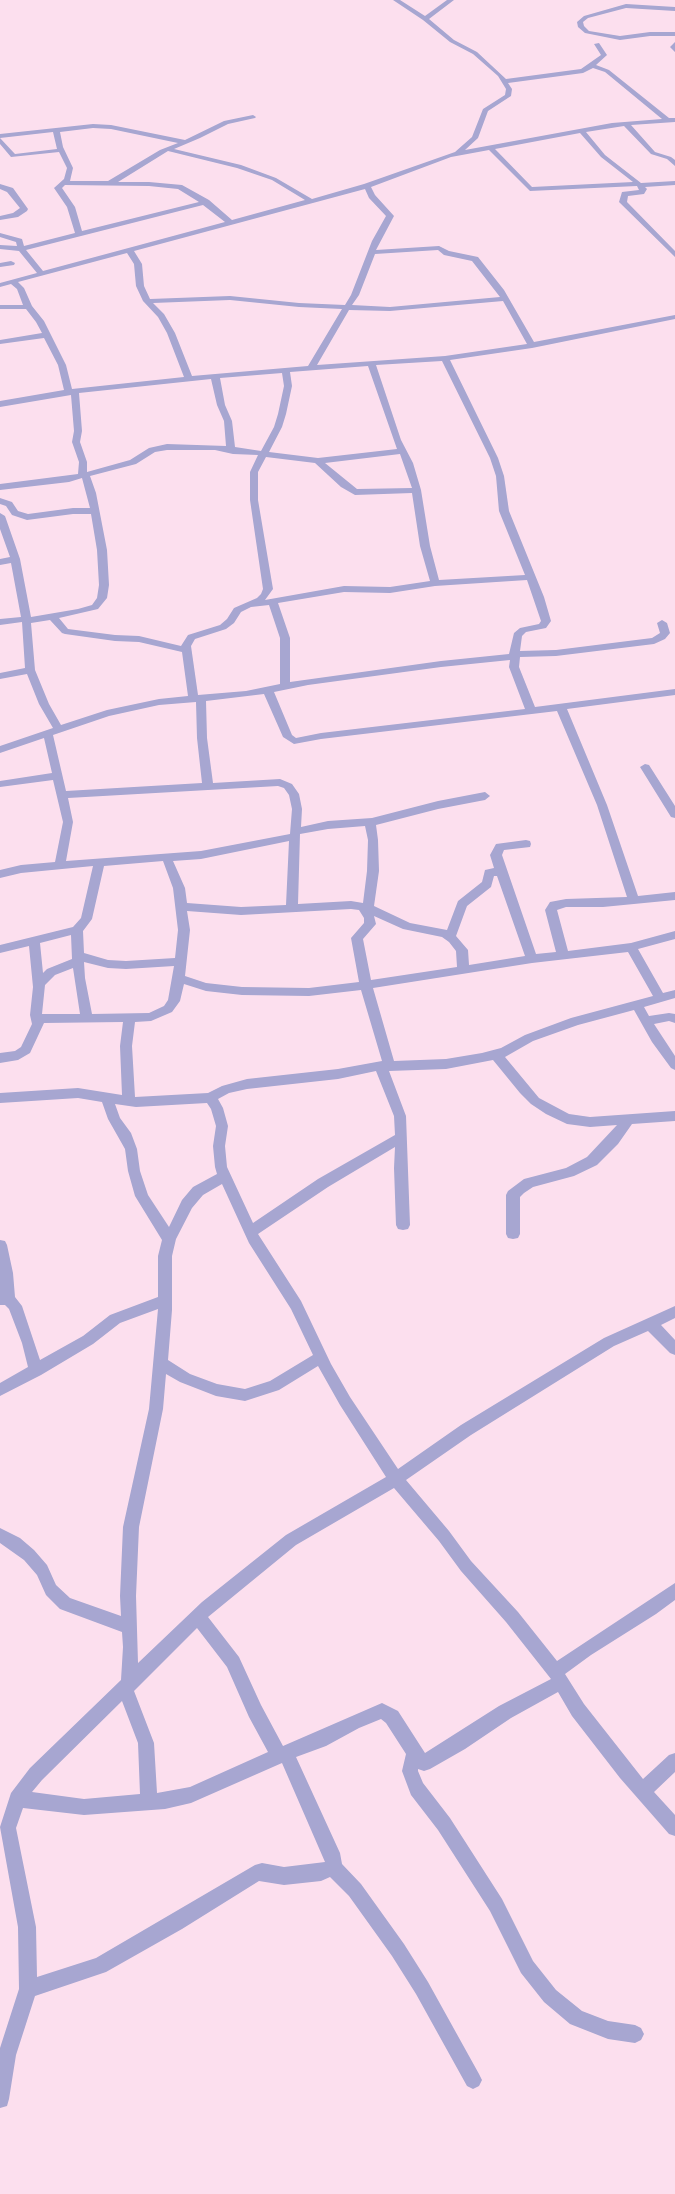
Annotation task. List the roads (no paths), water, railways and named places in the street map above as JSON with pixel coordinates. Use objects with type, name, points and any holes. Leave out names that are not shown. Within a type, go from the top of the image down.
[{"type":"street","points":[[396,0],[452,40],[475,53],[505,81],[510,89],[508,96],[485,110],[475,138],[456,153]]},
{"type":"street","points":[[425,19],[451,0]]},
{"type":"street","points":[[664,0],[675,8]]},
{"type":"street","points":[[675,8],[626,6],[586,17],[580,22],[581,27],[587,32],[620,38],[650,34],[675,34]]},
{"type":"street","points":[[505,81],[578,73],[592,66],[604,53],[597,44]]},
{"type":"street","points":[[675,44],[673,47],[675,50]]},
{"type":"street","points":[[592,66],[607,71],[671,120]]},
{"type":"street","points":[[109,184],[145,160],[167,149],[226,122],[253,117]]},
{"type":"street","points":[[0,285],[367,186],[435,159],[456,153],[626,124],[671,120]]},
{"type":"street","points":[[626,124],[653,153],[669,158],[675,164]]},
{"type":"street","points":[[0,136],[56,131],[86,126],[111,127],[185,142]]},
{"type":"street","points":[[56,131],[70,168],[68,180],[58,188],[71,208],[79,233]]},
{"type":"street","points":[[582,131],[603,156],[624,171],[644,191],[625,194],[623,202],[675,255]]},
{"type":"street","points":[[0,140],[3,148],[13,156],[62,150]]},
{"type":"street","points":[[491,148],[530,189],[675,184]]},
{"type":"street","points":[[167,149],[239,166],[274,178],[311,201]]},
{"type":"street","points":[[65,183],[149,184],[179,187],[206,202],[231,223]]},
{"type":"street","points":[[0,186],[10,190],[24,209],[15,215],[0,218]]},
{"type":"street","points":[[311,368],[346,306],[355,295],[376,241],[390,216],[372,196],[367,186]]},
{"type":"street","points":[[0,247],[21,249],[206,202]]},
{"type":"street","points":[[0,235],[19,241],[21,249],[42,274]]},
{"type":"street","points":[[663,244],[675,242]]},
{"type":"street","points":[[372,252],[436,248],[447,253],[471,257],[478,263],[504,299],[532,346]]},
{"type":"street","points":[[130,250],[138,264],[140,286],[147,300],[171,333],[189,379]]},
{"type":"street","points":[[0,265],[11,263]]},
{"type":"street","points":[[0,622],[53,617],[95,607],[102,598],[104,585],[92,494],[84,475],[83,462],[76,442],[78,431],[72,392],[62,365],[40,321],[28,307],[20,288],[13,282]]},
{"type":"street","points":[[147,300],[230,298],[299,305],[390,309],[504,299]]},
{"type":"street","points":[[0,306],[28,307]]},
{"type":"street","points":[[0,404],[72,392],[214,376],[445,358],[532,346],[675,317]]},
{"type":"street","points":[[0,342],[46,335]]},
{"type":"street","points":[[445,358],[494,458],[500,476],[504,511],[540,597],[546,621],[542,626],[518,633],[514,656],[514,667],[531,710]]},
{"type":"street","points":[[371,363],[401,451],[409,464],[417,490],[425,546],[435,583]]},
{"type":"street","points":[[208,786],[197,698],[186,650],[190,638],[200,632],[223,626],[231,621],[236,610],[260,600],[265,596],[268,589],[253,489],[254,467],[263,455],[278,427],[288,386],[286,370]]},
{"type":"street","points":[[214,376],[221,405],[228,421],[230,445],[233,451]]},
{"type":"street","points":[[0,487],[69,479],[134,462],[152,450],[160,448],[206,447],[318,461],[401,451]]},
{"type":"street","points":[[318,461],[344,485],[355,492],[417,490]]},
{"type":"street","points":[[0,501],[9,504],[16,513],[27,517],[73,511],[95,511]]},
{"type":"street","points":[[0,516],[15,560],[26,620],[30,670],[44,704],[59,730]]},
{"type":"street","points":[[0,562],[15,560]]},
{"type":"street","points":[[244,606],[338,590],[390,590],[435,583],[531,578]]},
{"type":"street","points":[[272,602],[285,638],[285,687]]},
{"type":"street","points":[[53,617],[65,631],[115,638],[139,639],[186,650]]},
{"type":"street","points":[[0,750],[107,713],[159,702],[268,690],[441,664],[654,641],[665,633],[662,623]]},
{"type":"street","points":[[0,676],[30,670]]},
{"type":"street","points":[[268,690],[288,737],[294,741],[321,736],[449,722],[675,692]]},
{"type":"street","points":[[561,707],[602,805],[634,900]]},
{"type":"street","points":[[48,734],[68,822],[60,865]]},
{"type":"street","points":[[645,767],[675,814]]},
{"type":"street","points":[[0,784],[58,776]]},
{"type":"street","points":[[63,795],[280,782],[288,786],[294,794],[297,809],[292,870],[292,908]]},
{"type":"street","points":[[0,874],[22,869],[60,865],[228,851],[328,825],[370,822],[438,804],[485,796]]},
{"type":"street","points":[[370,822],[373,840],[373,871],[368,911],[370,924],[357,938],[385,1067],[400,1116],[403,1225]]},
{"type":"street","points":[[526,844],[500,847],[496,855],[532,958]]},
{"type":"street","points":[[36,1019],[151,1017],[168,1009],[174,1001],[184,930],[179,888],[166,856]]},
{"type":"street","points":[[0,949],[76,930],[86,920],[100,861]]},
{"type":"street","points":[[450,937],[462,904],[487,884],[489,873],[501,871]]},
{"type":"street","points":[[563,955],[551,910],[554,905],[675,896]]},
{"type":"street","points":[[182,907],[241,910],[351,905],[363,907],[368,911],[407,926],[450,937],[462,950],[463,971]]},
{"type":"street","points":[[76,930],[79,978],[87,1018]]},
{"type":"street","points":[[178,978],[206,986],[242,991],[308,992],[463,971],[532,958],[631,947],[675,934]]},
{"type":"street","points":[[0,1058],[18,1055],[26,1050],[38,1024],[36,1019],[39,984],[34,941]]},
{"type":"street","points":[[631,947],[661,999]]},
{"type":"street","points":[[39,984],[51,972],[78,958],[126,966],[179,962]]},
{"type":"street","points":[[0,1098],[78,1093],[144,1102],[210,1098],[226,1089],[247,1084],[385,1067],[446,1064],[505,1052],[529,1038],[575,1021],[675,994]]},
{"type":"street","points":[[636,1005],[656,1039],[675,1065]]},
{"type":"street","points":[[646,1021],[669,1017],[675,1019]]},
{"type":"street","points":[[129,1101],[126,1046],[130,1018]]},
{"type":"street","points":[[496,1054],[524,1090],[550,1111],[567,1119],[590,1122],[675,1116]]},
{"type":"street","points":[[107,1096],[114,1119],[118,1128],[126,1137],[131,1150],[134,1171],[142,1196],[169,1239]]},
{"type":"street","points":[[210,1098],[217,1108],[222,1126],[221,1166],[225,1176],[251,1232],[296,1305],[321,1358],[345,1401],[396,1480],[444,1536],[466,1566],[512,1617],[558,1677],[578,1710],[675,1828]]},
{"type":"street","points":[[512,1234],[513,1195],[519,1189],[529,1183],[569,1172],[592,1161],[613,1140],[628,1120]]},
{"type":"street","points":[[251,1232],[323,1183],[402,1137]]},
{"type":"street","points":[[149,1802],[146,1742],[127,1687],[130,1628],[128,1596],[132,1527],[156,1409],[165,1300],[165,1256],[169,1239],[188,1204],[198,1191],[225,1176]]},
{"type":"street","points":[[0,1245],[6,1273],[4,1299],[15,1306],[29,1343],[36,1371]]},
{"type":"street","points":[[0,1390],[88,1340],[115,1319],[165,1300]]},
{"type":"street","points":[[0,2099],[7,2055],[28,1989],[27,1927],[8,1828],[10,1810],[36,1774],[198,1617],[291,1540],[396,1480],[466,1430],[609,1342],[675,1312]]},
{"type":"street","points":[[650,1323],[675,1349]]},
{"type":"street","points":[[161,1364],[186,1378],[216,1390],[245,1395],[274,1386],[321,1358]]},
{"type":"street","points":[[0,1535],[15,1542],[29,1555],[42,1570],[52,1590],[64,1604],[130,1628]]},
{"type":"street","points":[[10,1810],[149,1802],[191,1795],[282,1754],[320,1740],[354,1722],[382,1712],[392,1718],[420,1761],[424,1763],[558,1677],[585,1650],[651,1609],[675,1590]]},
{"type":"street","points":[[198,1617],[233,1662],[255,1710],[282,1754],[334,1860],[333,1867]]},
{"type":"street","points":[[415,1753],[411,1761],[410,1771],[417,1789],[444,1824],[496,1905],[528,1967],[550,1996],[576,2018],[608,2030],[635,2034]]},
{"type":"street","points":[[643,1791],[675,1761]]},
{"type":"street","points":[[28,1989],[100,1966],[176,1923],[254,1874],[262,1872],[284,1876],[321,1872],[333,1867]]},
{"type":"street","points":[[333,1867],[355,1890],[398,1950],[422,1988],[473,2080]]}]
